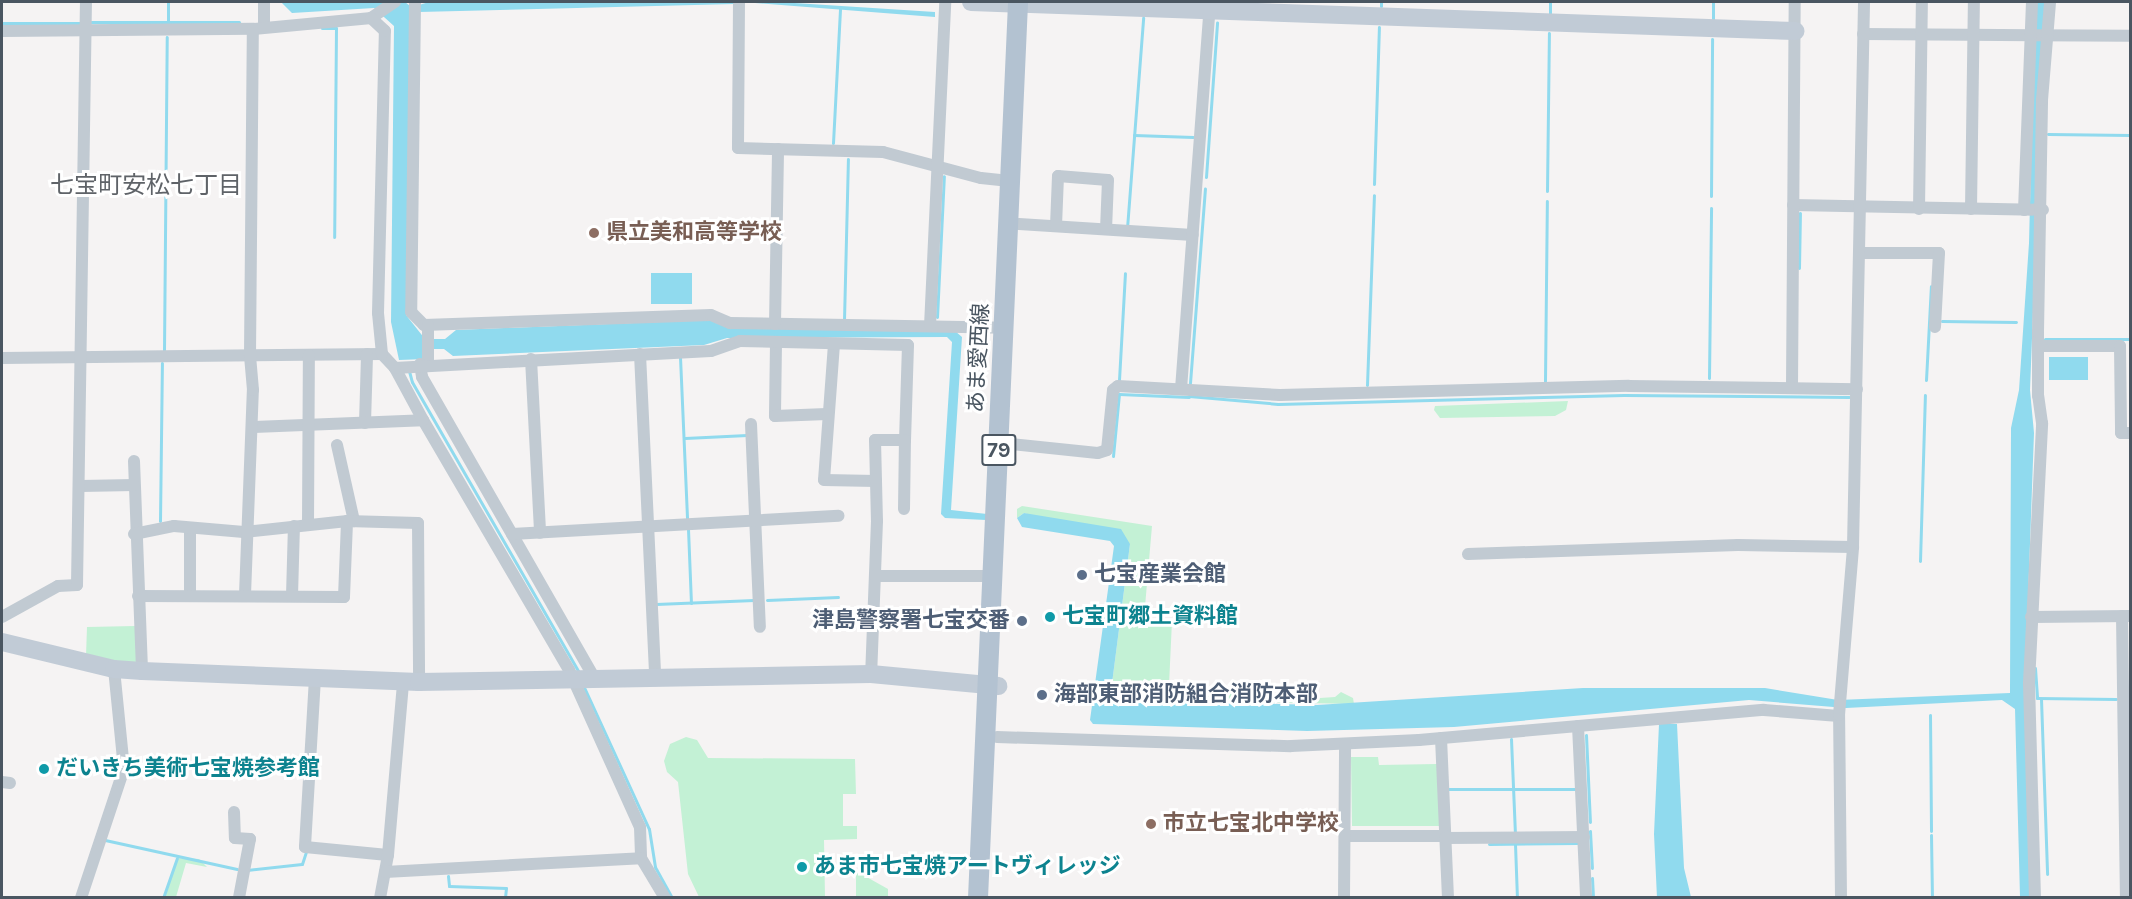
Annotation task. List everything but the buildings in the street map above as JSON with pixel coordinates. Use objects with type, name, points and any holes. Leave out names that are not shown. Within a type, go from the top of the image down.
[{"type":"main road","name":"あま愛西線","points":[[990,897],[997,737],[993,686],[993,576],[1012,181],[1024,3]]},
{"type":"main road","name":"あま愛西線","points":[[978,897],[1011,444],[1024,3]]},
{"type":"street","points":[[2,617],[58,586],[76,585],[81,486],[86,2]]},
{"type":"street","points":[[245,595],[244,532],[252,426],[250,355],[258,28],[264,2]]},
{"type":"street","points":[[2,31],[258,28],[373,17],[395,2]]},
{"type":"street","points":[[415,2],[411,312],[428,325],[711,315],[730,323],[1005,328]]},
{"type":"street","points":[[739,2],[738,148],[883,152],[981,178],[1012,181]]},
{"type":"street","points":[[930,327],[945,2]]},
{"type":"street","points":[[971,2],[1210,5],[1795,31]]},
{"type":"street","points":[[1792,387],[1795,2]]},
{"type":"street","points":[[1841,897],[1840,708],[1853,547],[1862,208],[1864,2]]},
{"type":"street","points":[[1919,208],[1922,2]]},
{"type":"street","points":[[1971,209],[1974,2]]},
{"type":"street","points":[[2032,2],[2039,36],[2042,100],[2038,346],[2042,423],[2031,617],[2035,897]]},
{"type":"street","points":[[2025,210],[2039,36],[2050,2]]},
{"type":"street","points":[[1181,389],[1210,5]]},
{"type":"street","points":[[373,17],[385,31],[378,313],[382,354]]},
{"type":"street","points":[[1863,34],[2130,36]]},
{"type":"street","points":[[775,324],[778,149]]},
{"type":"street","points":[[1056,226],[1058,176],[1108,180],[1107,230]]},
{"type":"street","points":[[1794,205],[2042,210]]},
{"type":"street","points":[[1019,224],[1193,235]]},
{"type":"street","points":[[1861,253],[1939,253],[1935,327]]},
{"type":"street","points":[[428,325],[428,344],[421,364],[422,377],[511,533],[581,677],[640,827],[641,858],[665,897]]},
{"type":"street","points":[[398,368],[421,364],[711,351],[740,340],[776,343],[908,345],[904,509]]},
{"type":"street","points":[[776,343],[775,416],[827,414]]},
{"type":"street","points":[[834,344],[827,414],[824,480],[876,481]]},
{"type":"street","points":[[2038,346],[2120,346],[2125,351],[2121,433],[2130,433]]},
{"type":"street","points":[[365,423],[367,354]]},
{"type":"street","points":[[2,358],[382,354],[398,368],[423,420],[495,541],[581,677]]},
{"type":"street","points":[[640,354],[655,676]]},
{"type":"street","points":[[308,524],[309,355]]},
{"type":"street","points":[[531,359],[540,533]]},
{"type":"street","points":[[1011,444],[1102,453],[1109,446],[1113,390],[1118,386],[1291,395],[1629,386],[1857,389]]},
{"type":"street","points":[[252,426],[423,420]]},
{"type":"street","points":[[751,424],[760,627]]},
{"type":"street","points":[[871,674],[875,576],[874,440],[905,440]]},
{"type":"street","points":[[138,596],[344,597],[350,521],[337,445]]},
{"type":"street","points":[[134,461],[134,534],[142,671]]},
{"type":"street","points":[[81,486],[134,485]]},
{"type":"street","points":[[495,541],[511,533],[839,516]]},
{"type":"street","points":[[134,534],[174,526],[244,532],[350,521],[418,523],[412,682],[380,897]]},
{"type":"street","points":[[292,596],[294,526]]},
{"type":"street","points":[[189,529],[190,596]]},
{"type":"street","points":[[1468,554],[1738,545],[1853,547]]},
{"type":"street","points":[[875,576],[993,576]]},
{"type":"street","points":[[2031,617],[2126,616],[2126,897]]},
{"type":"street","points":[[2,642],[114,669],[142,671],[412,682],[581,677],[871,674],[993,686]]},
{"type":"street","points":[[81,897],[101,830],[124,769],[114,669]]},
{"type":"street","points":[[315,678],[305,847],[388,855]]},
{"type":"street","points":[[997,737],[1345,744],[1764,710],[1840,708]]},
{"type":"street","points":[[1578,726],[1586,897]]},
{"type":"street","points":[[1441,738],[1448,897]]},
{"type":"street","points":[[1344,897],[1345,744]]},
{"type":"street","points":[[234,812],[235,838],[250,839],[239,897]]},
{"type":"street","points":[[1346,836],[1584,837]]},
{"type":"street","points":[[384,872],[641,858]]},
{"type":"green space","points":[[1568,401],[1566,410],[1555,416],[1440,418],[1434,410],[1435,406]]},
{"type":"green space","points":[[1022,506],[1152,526],[1144,618],[1172,621],[1169,685],[1238,688],[1242,692],[1305,699],[1335,697],[1341,692],[1353,698],[1354,704],[1110,699],[1130,544],[1024,513],[1017,518],[1017,509]]},
{"type":"green space","points":[[135,626],[138,664],[86,656],[87,627]]},
{"type":"green space","points":[[686,737],[697,740],[708,758],[855,759],[856,794],[843,794],[843,826],[857,826],[857,839],[824,840],[825,897],[699,897],[688,874],[678,782],[667,772],[664,761],[670,744]]},
{"type":"green space","points":[[1351,757],[1378,757],[1379,765],[1437,764],[1440,826],[1352,826]]},
{"type":"green space","points":[[177,858],[199,859],[207,867],[186,863],[176,897],[165,897]]},
{"type":"green space","points":[[856,871],[888,889],[888,897],[856,897]]},
{"type":"water","points":[[281,2],[405,2],[410,6],[406,315],[425,339],[445,339],[456,330],[709,320],[955,331],[962,337],[951,510],[987,514],[986,520],[945,518],[941,514],[952,342],[947,337],[727,338],[704,345],[453,356],[444,349],[425,349],[425,359],[399,360],[391,322],[394,26],[374,8],[292,13]]},
{"type":"water","points":[[429,2],[734,2],[734,4],[419,12],[419,5]]},
{"type":"water","points":[[743,2],[779,2],[935,12],[935,17]]},
{"type":"water","points":[[2035,2],[2045,2],[2030,390],[2034,433],[2025,682],[2031,897],[2020,897],[2015,709],[2002,700],[1846,708],[1749,700],[1454,727],[1307,731],[1093,724],[1090,720],[1114,546],[1110,541],[1022,527],[1017,518],[1024,513],[1121,529],[1130,544],[1110,699],[1317,705],[1583,688],[1765,688],[1838,700],[2010,693],[2011,428],[2019,390],[2029,243]]},
{"type":"water","points":[[651,273],[692,273],[692,304],[651,304]]},
{"type":"water","points":[[2049,357],[2088,357],[2088,380],[2049,380]]},
{"type":"water","points":[[1659,724],[1677,724],[1684,868],[1691,897],[1657,898],[1654,834]]},
{"type":"waterway","points":[[168,2],[168,22]]},
{"type":"waterway","points":[[1550,2],[1550,13]]},
{"type":"waterway","points":[[1713,2],[1713,19]]},
{"type":"waterway","points":[[833,143],[840,8]]},
{"type":"waterway","points":[[1127,228],[1143,18]]},
{"type":"waterway","points":[[91,22],[239,22]]},
{"type":"waterway","points":[[1206,177],[1217,22]]},
{"type":"waterway","points":[[2,23],[81,23]]},
{"type":"waterway","points":[[1374,184],[1379,27]]},
{"type":"waterway","points":[[322,28],[336,28],[334,237]]},
{"type":"waterway","points":[[1547,191],[1549,33]]},
{"type":"waterway","points":[[164,351],[167,37]]},
{"type":"waterway","points":[[1711,196],[1712,39]]},
{"type":"waterway","points":[[2048,134],[2130,135]]},
{"type":"waterway","points":[[1134,135],[1193,137]]},
{"type":"waterway","points":[[844,320],[848,159]]},
{"type":"waterway","points":[[937,317],[944,176]]},
{"type":"waterway","points":[[1190,383],[1205,189]]},
{"type":"waterway","points":[[1367,385],[1374,195]]},
{"type":"waterway","points":[[1545,381],[1547,201]]},
{"type":"waterway","points":[[1709,378],[1711,208]]},
{"type":"waterway","points":[[1799,268],[1800,213]]},
{"type":"waterway","points":[[1119,380],[1125,273]]},
{"type":"waterway","points":[[1926,380],[1931,286]]},
{"type":"waterway","points":[[1942,321],[2016,322]]},
{"type":"waterway","points":[[2045,339],[2130,339]]},
{"type":"waterway","points":[[680,357],[687,520]]},
{"type":"waterway","points":[[160,521],[162,363]]},
{"type":"waterway","points":[[409,371],[412,382],[579,673]]},
{"type":"waterway","points":[[1113,456],[1119,394],[1189,397]]},
{"type":"waterway","points":[[1189,396],[1278,404],[1624,395],[1849,397]]},
{"type":"waterway","points":[[1920,561],[1925,395]]},
{"type":"waterway","points":[[685,438],[747,435]]},
{"type":"waterway","points":[[688,529],[691,603]]},
{"type":"waterway","points":[[767,600],[838,597]]},
{"type":"waterway","points":[[656,604],[754,600]]},
{"type":"waterway","points":[[2035,668],[2037,698],[2116,699]]},
{"type":"waterway","points":[[583,685],[649,829],[655,867],[672,898]]},
{"type":"waterway","points":[[2041,699],[2047,874]]},
{"type":"waterway","points":[[1930,715],[1931,831]]},
{"type":"waterway","points":[[1586,735],[1590,822]]},
{"type":"waterway","points":[[1511,739],[1515,833]]},
{"type":"waterway","points":[[1449,789],[1575,789]]},
{"type":"waterway","points":[[1590,831],[1592,868]]},
{"type":"waterway","points":[[1931,835],[1932,898]]},
{"type":"waterway","points":[[105,840],[237,869]]},
{"type":"waterway","points":[[1489,844],[1577,843]]},
{"type":"waterway","points":[[1515,844],[1517,898]]},
{"type":"waterway","points":[[247,870],[302,864],[306,852]]},
{"type":"waterway","points":[[163,898],[177,858]]},
{"type":"waterway","points":[[448,876],[449,886],[506,888],[505,898]]},
{"type":"waterway","points":[[1592,878],[1593,898]]},
{"type":"place","name":"県立美和高等学校","points":[[594,233]]},
{"type":"place","name":"七宝産業会館","points":[[1082,575]]},
{"type":"place","name":"七宝町郷土資料館","points":[[1050,617]]},
{"type":"place","name":"津島警察署七宝交番","points":[[1022,621]]},
{"type":"place","name":"海部東部消防組合消防本部","points":[[1042,695]]},
{"type":"place","name":"だいきち美術七宝焼参考館","points":[[44,769]]},
{"type":"place","name":"市立七宝北中学校","points":[[1151,824]]},
{"type":"place","name":"あま市七宝焼アートヴィレッジ","points":[[802,867]]},
{"type":"district","name":"七宝町安松七丁目","points":[[146,186]]}]
